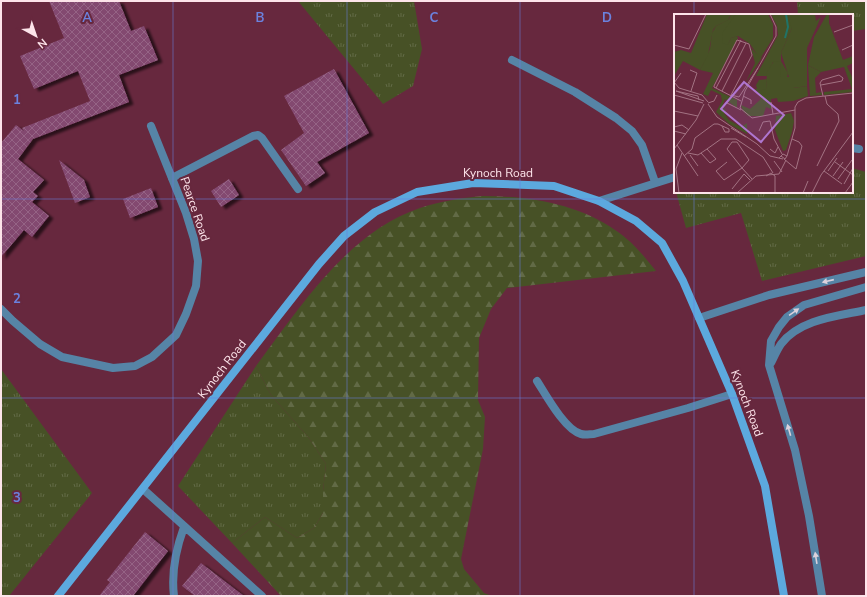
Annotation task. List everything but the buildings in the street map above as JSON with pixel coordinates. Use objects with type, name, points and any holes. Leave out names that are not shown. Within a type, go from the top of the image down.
[{"type":"street","points":[[512,60],[575,92],[616,118],[632,131],[642,145],[655,182]]},
{"type":"street","name":"Pearce Road","points":[[1,309],[40,344],[62,357],[113,368],[135,366],[152,357],[176,335],[186,314],[196,286],[198,261],[194,239],[186,213],[151,126]]},
{"type":"street","points":[[172,178],[258,135],[262,138],[298,189]]},
{"type":"street","points":[[599,201],[674,176]]},
{"type":"street","name":"Kynoch Road","points":[[58,596],[143,490],[319,264],[344,236],[375,212],[417,192],[473,183],[554,186],[599,201],[636,221],[662,243],[683,281],[732,394],[765,486],[784,596]]},
{"type":"street","points":[[699,318],[769,295],[866,272]]},
{"type":"street","points":[[822,596],[809,516],[795,450],[769,365],[771,341],[787,317],[804,304],[866,287]]},
{"type":"street","points":[[769,365],[782,343],[798,329],[814,321],[866,310]]},
{"type":"street","points":[[537,381],[565,422],[573,431],[582,435],[594,434],[732,394]]},
{"type":"street","points":[[143,490],[262,596]]},
{"type":"street","points":[[174,596],[173,580],[177,547],[184,527]]},
{"type":"green space","points":[[298,1],[414,1],[422,49],[413,86],[383,104]]},
{"type":"green space","points":[[797,1],[866,1],[866,29],[853,31],[853,14],[798,14]]},
{"type":"green space","points":[[853,168],[866,172],[866,256],[762,281],[741,213],[686,228],[676,193],[853,193]]},
{"type":"green space","points":[[483,196],[500,196],[552,203],[585,214],[601,221],[627,239],[656,271],[507,288],[491,309],[479,338],[478,400],[485,417],[483,449],[461,559],[464,569],[484,593],[492,596],[281,596],[232,543],[265,517],[297,538],[314,528],[323,513],[323,491],[326,464],[309,438],[271,395],[256,366],[308,296],[348,253],[370,235],[394,219],[420,208],[451,200]]},
{"type":"green space","points":[[256,366],[271,395],[309,438],[326,464],[323,491],[323,513],[314,528],[297,538],[265,517],[232,543],[178,486]]},
{"type":"green space","points":[[1,369],[92,493],[9,596],[1,596]]}]
